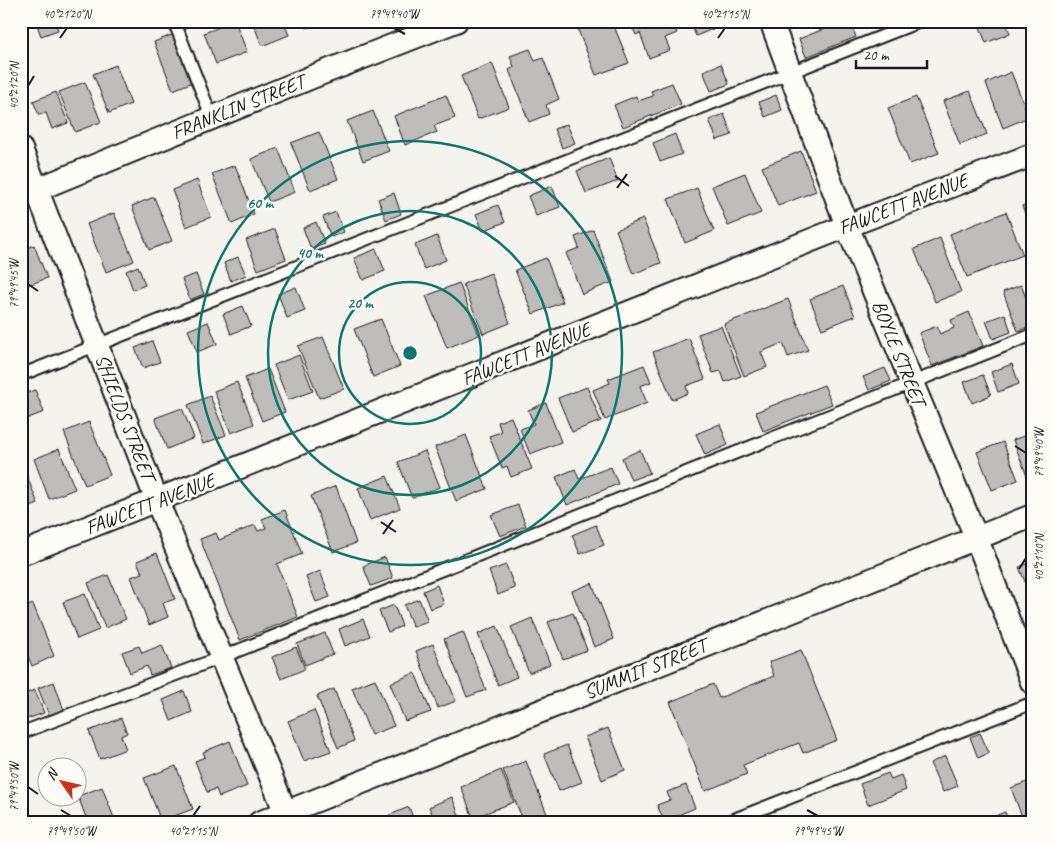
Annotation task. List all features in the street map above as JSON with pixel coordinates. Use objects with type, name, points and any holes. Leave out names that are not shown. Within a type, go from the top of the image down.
[{"type":"street","name":"FRANKLIN STREET","points":[[30,192],[456,21]]},
{"type":"street","name":"BOYLE STREET","points":[[772,21],[847,226],[976,537],[1032,682]]},
{"type":"street","name":"SHIELDS STREET","points":[[21,149],[30,192],[97,345],[157,501],[288,818]]},
{"type":"street","name":"FAWCETT AVENUE","points":[[21,554],[847,226],[1032,155]]},
{"type":"street","name":"SUMMIT STREET","points":[[259,823],[288,818],[976,537],[1032,516]]},
{"type":"lane","points":[[174,21],[212,118]]},
{"type":"lane","points":[[21,375],[922,21]]},
{"type":"lane","points":[[21,733],[222,657],[1032,335]]},
{"type":"lane","points":[[724,823],[1032,703]]},
{"type":"building","points":[[46,21],[55,21],[58,30],[41,36],[37,25]]},
{"type":"building","points":[[235,21],[247,52],[216,64],[204,33]]},
{"type":"building","points":[[256,21],[283,21],[289,35],[262,46],[253,23]]},
{"type":"building","points":[[304,21],[325,21],[307,28]]},
{"type":"building","points":[[600,21],[612,21],[629,63],[596,75],[578,30]]},
{"type":"building","points":[[673,21],[677,33],[665,38],[670,50],[649,58],[640,33],[636,35],[630,22]]},
{"type":"building","points":[[690,21],[732,21],[696,36]]},
{"type":"building","points":[[844,21],[850,21],[856,37],[806,57],[799,39]]},
{"type":"building","points":[[1005,21],[1010,33],[986,43],[978,22]]},
{"type":"building","points":[[174,34],[193,82],[173,90],[154,42]]},
{"type":"building","points":[[530,49],[535,61],[543,58],[559,99],[546,105],[549,114],[529,122],[509,70],[514,67],[510,56]]},
{"type":"building","points":[[492,63],[509,107],[478,119],[461,76]]},
{"type":"building","points":[[721,64],[729,84],[711,91],[703,71]]},
{"type":"building","points":[[116,65],[131,104],[109,113],[93,74]]},
{"type":"building","points":[[1011,72],[1029,117],[1003,128],[986,83]]},
{"type":"building","points":[[85,82],[101,122],[75,132],[59,92]]},
{"type":"building","points":[[672,83],[681,104],[623,127],[614,105],[636,96],[638,101],[653,96],[651,91]]},
{"type":"building","points":[[970,91],[987,134],[960,145],[943,101]]},
{"type":"building","points":[[56,92],[68,123],[52,129],[46,113],[39,115],[33,101]]},
{"type":"building","points":[[446,95],[455,118],[434,126],[437,132],[405,145],[394,116]]},
{"type":"building","points":[[776,95],[782,110],[765,117],[759,102]]},
{"type":"building","points":[[916,97],[939,153],[910,164],[888,108]]},
{"type":"building","points":[[373,111],[389,151],[363,161],[347,121]]},
{"type":"building","points":[[724,114],[732,135],[717,140],[709,120]]},
{"type":"building","points":[[567,124],[575,143],[562,148],[554,129]]},
{"type":"building","points":[[319,132],[338,179],[310,190],[291,143]]},
{"type":"building","points":[[675,134],[682,154],[660,162],[653,143]]},
{"type":"building","points":[[278,148],[295,192],[269,202],[251,159]]},
{"type":"building","points":[[801,151],[816,191],[778,206],[762,167]]},
{"type":"building","points":[[609,158],[618,181],[586,193],[577,171]]},
{"type":"building","points":[[235,165],[254,214],[232,224],[212,174]]},
{"type":"building","points":[[745,173],[761,213],[728,226],[712,186]]},
{"type":"building","points":[[197,180],[211,217],[186,227],[172,190]]},
{"type":"building","points":[[552,186],[560,207],[536,216],[528,196]]},
{"type":"building","points":[[697,188],[714,231],[685,243],[668,199]]},
{"type":"building","points":[[394,193],[401,214],[386,220],[378,199]]},
{"type":"building","points":[[154,197],[172,241],[149,250],[132,206]]},
{"type":"building","points":[[1032,202],[1032,231],[1022,206]]},
{"type":"building","points":[[498,205],[505,222],[483,231],[476,214]]},
{"type":"building","points":[[336,212],[344,232],[331,237],[323,217]]},
{"type":"building","points":[[1006,212],[1023,255],[967,277],[950,234]]},
{"type":"building","points":[[114,213],[134,261],[106,272],[87,224]]},
{"type":"building","points":[[643,219],[661,263],[633,274],[616,230]]},
{"type":"building","points":[[316,222],[325,244],[311,249],[303,228]]},
{"type":"building","points":[[275,229],[286,259],[258,270],[246,240]]},
{"type":"building","points":[[593,230],[613,282],[582,294],[566,253],[579,248],[575,237]]},
{"type":"building","points":[[437,236],[446,260],[424,269],[415,245]]},
{"type":"building","points":[[940,238],[961,292],[935,302],[914,249]]},
{"type":"building","points":[[34,245],[47,278],[21,288],[21,250]]},
{"type":"building","points":[[376,249],[385,271],[363,280],[354,258]]},
{"type":"building","points":[[238,257],[246,275],[231,281],[224,263]]},
{"type":"building","points":[[546,258],[563,302],[533,314],[515,270]]},
{"type":"building","points":[[138,266],[145,285],[133,290],[126,271]]},
{"type":"building","points":[[491,273],[510,323],[483,334],[463,284]]},
{"type":"building","points":[[196,274],[204,294],[190,300],[182,279]]},
{"type":"building","points":[[459,283],[479,335],[447,348],[426,296]]},
{"type":"building","points":[[1021,285],[1032,313],[1032,326],[1018,331],[1003,292]]},
{"type":"building","points":[[843,286],[855,316],[822,329],[810,299]]},
{"type":"building","points":[[296,287],[305,311],[287,318],[278,294]]},
{"type":"building","points":[[788,299],[808,350],[788,357],[783,343],[761,352],[767,367],[744,376],[724,324]]},
{"type":"building","points":[[243,306],[251,326],[231,334],[223,314]]},
{"type":"building","points":[[969,312],[983,346],[932,366],[919,333],[937,326],[940,334],[954,328],[951,320]]},
{"type":"building","points":[[1005,314],[1011,332],[993,339],[986,321]]},
{"type":"building","points":[[381,319],[400,366],[373,377],[354,329]]},
{"type":"building","points":[[208,322],[217,344],[197,352],[188,330]]},
{"type":"building","points":[[721,326],[741,376],[725,382],[721,371],[713,373],[698,334]]},
{"type":"building","points":[[323,337],[344,389],[319,398],[298,346]]},
{"type":"building","points":[[689,338],[705,379],[686,386],[688,393],[672,400],[653,352]]},
{"type":"building","points":[[152,341],[160,362],[143,368],[135,348]]},
{"type":"building","points":[[299,355],[313,391],[288,400],[274,365]]},
{"type":"building","points":[[1012,364],[1019,384],[998,392],[991,372]]},
{"type":"building","points":[[644,365],[651,382],[640,386],[647,403],[605,420],[593,390],[610,383],[608,379]]},
{"type":"building","points":[[885,368],[891,381],[869,390],[863,377]]},
{"type":"building","points":[[268,369],[285,412],[262,421],[245,378]]},
{"type":"building","points":[[983,375],[991,395],[972,403],[964,382]]},
{"type":"building","points":[[237,382],[254,424],[231,433],[214,391]]},
{"type":"building","points":[[824,385],[832,404],[763,431],[756,412]]},
{"type":"building","points":[[587,387],[601,421],[572,432],[558,398]]},
{"type":"building","points":[[35,390],[44,412],[26,419],[21,408],[21,395]]},
{"type":"building","points":[[210,396],[226,435],[203,444],[188,405]]},
{"type":"building","points":[[546,403],[561,442],[530,454],[520,429],[534,424],[528,410]]},
{"type":"building","points":[[182,408],[194,438],[167,449],[155,418]]},
{"type":"building","points":[[511,417],[532,469],[511,477],[507,466],[502,468],[489,436],[501,432],[498,422]]},
{"type":"building","points":[[89,422],[110,475],[85,485],[64,432]]},
{"type":"building","points":[[720,424],[728,445],[705,455],[696,434]]},
{"type":"building","points":[[1032,433],[1032,475],[1027,476],[1013,440]]},
{"type":"building","points":[[466,435],[487,489],[456,501],[435,447]]},
{"type":"building","points":[[1003,442],[1018,480],[992,490],[977,452]]},
{"type":"building","points":[[59,449],[75,489],[49,499],[34,459]]},
{"type":"building","points":[[640,450],[650,473],[631,480],[622,458]]},
{"type":"building","points":[[425,451],[440,487],[412,498],[398,462]]},
{"type":"building","points":[[21,461],[38,504],[21,511]]},
{"type":"building","points":[[611,467],[618,484],[567,505],[556,477],[575,469],[579,479]]},
{"type":"building","points":[[387,476],[400,508],[370,520],[358,488]]},
{"type":"building","points":[[336,486],[356,543],[333,552],[311,496]]},
{"type":"building","points":[[518,505],[526,526],[500,536],[491,515]]},
{"type":"building","points":[[285,510],[302,554],[277,564],[298,617],[240,640],[200,539],[216,533],[219,540],[255,525],[258,531],[266,528],[262,519]]},
{"type":"building","points":[[596,525],[604,545],[580,554],[572,535]]},
{"type":"building","points":[[157,553],[175,599],[163,603],[168,617],[149,625],[131,577],[142,573],[137,561]]},
{"type":"building","points":[[385,557],[393,578],[371,586],[363,566]]},
{"type":"building","points":[[1032,562],[1032,599],[1019,567]]},
{"type":"building","points":[[506,565],[515,588],[498,595],[489,571]]},
{"type":"building","points":[[320,571],[330,597],[316,602],[306,577]]},
{"type":"building","points":[[108,575],[126,619],[105,628],[88,583]]},
{"type":"building","points":[[592,583],[614,639],[594,647],[572,591]]},
{"type":"building","points":[[437,585],[444,604],[430,609],[423,591]]},
{"type":"building","points":[[85,594],[99,630],[77,639],[63,602]]},
{"type":"building","points":[[419,599],[428,622],[413,627],[404,605]]},
{"type":"building","points":[[33,604],[54,656],[32,666],[21,639],[21,609]]},
{"type":"building","points":[[394,605],[402,626],[388,632],[379,611]]},
{"type":"building","points":[[573,613],[587,650],[563,659],[548,622]]},
{"type":"building","points":[[532,618],[550,664],[529,673],[511,627]]},
{"type":"building","points":[[363,619],[370,636],[345,646],[339,629]]},
{"type":"building","points":[[497,626],[517,677],[498,685],[478,634]]},
{"type":"building","points":[[463,632],[486,690],[467,697],[444,639]]},
{"type":"building","points":[[325,633],[333,654],[305,665],[297,644]]},
{"type":"building","points":[[433,644],[456,701],[438,708],[416,651]]},
{"type":"building","points":[[162,645],[171,668],[150,675],[147,666],[130,673],[122,652],[139,646],[142,653]]},
{"type":"building","points":[[296,647],[305,669],[281,679],[272,657]]},
{"type":"building","points":[[801,650],[837,740],[803,753],[799,743],[743,765],[747,774],[705,791],[670,702],[713,684],[719,698],[774,676],[769,662]]},
{"type":"building","points":[[415,673],[431,712],[405,721],[390,683]]},
{"type":"building","points":[[375,679],[394,726],[371,735],[352,688]]},
{"type":"building","points":[[54,682],[64,710],[49,715],[38,688]]},
{"type":"building","points":[[334,689],[354,741],[338,748],[317,696]]},
{"type":"building","points":[[35,690],[44,713],[21,721],[21,695]]},
{"type":"building","points":[[184,691],[192,712],[171,721],[163,700]]},
{"type":"building","points":[[314,710],[331,751],[304,761],[288,721]]},
{"type":"building","points":[[121,718],[127,733],[121,736],[126,749],[100,759],[89,731]]},
{"type":"building","points":[[608,728],[625,770],[602,780],[585,737]]},
{"type":"building","points":[[980,733],[989,753],[978,758],[970,737]]},
{"type":"building","points":[[230,741],[247,786],[219,797],[216,789],[207,792],[195,761],[205,757],[203,752]]},
{"type":"building","points":[[567,745],[582,782],[559,791],[544,754]]},
{"type":"building","points":[[945,756],[958,786],[943,792],[930,763]]},
{"type":"building","points":[[526,761],[547,814],[524,823],[503,770]]},
{"type":"building","points":[[176,766],[193,809],[161,821],[144,778]]},
{"type":"building","points":[[501,770],[514,802],[473,818],[461,787]]},
{"type":"building","points":[[888,773],[891,779],[901,775],[906,790],[868,805],[860,784]]},
{"type":"building","points":[[1032,780],[1032,819],[1024,822],[1011,788]]},
{"type":"building","points":[[686,785],[695,808],[664,821],[657,805],[670,800],[667,792]]},
{"type":"building","points":[[102,787],[116,823],[88,823],[82,806],[88,806],[88,792]]},
{"type":"building","points":[[452,797],[462,823],[436,823],[429,807]]},
{"type":"building","points":[[409,807],[415,823],[387,823],[385,817]]},
{"type":"building","points":[[1005,812],[1009,823],[980,822]]},
{"type":"building","points":[[64,817],[66,823],[50,823]]}]
